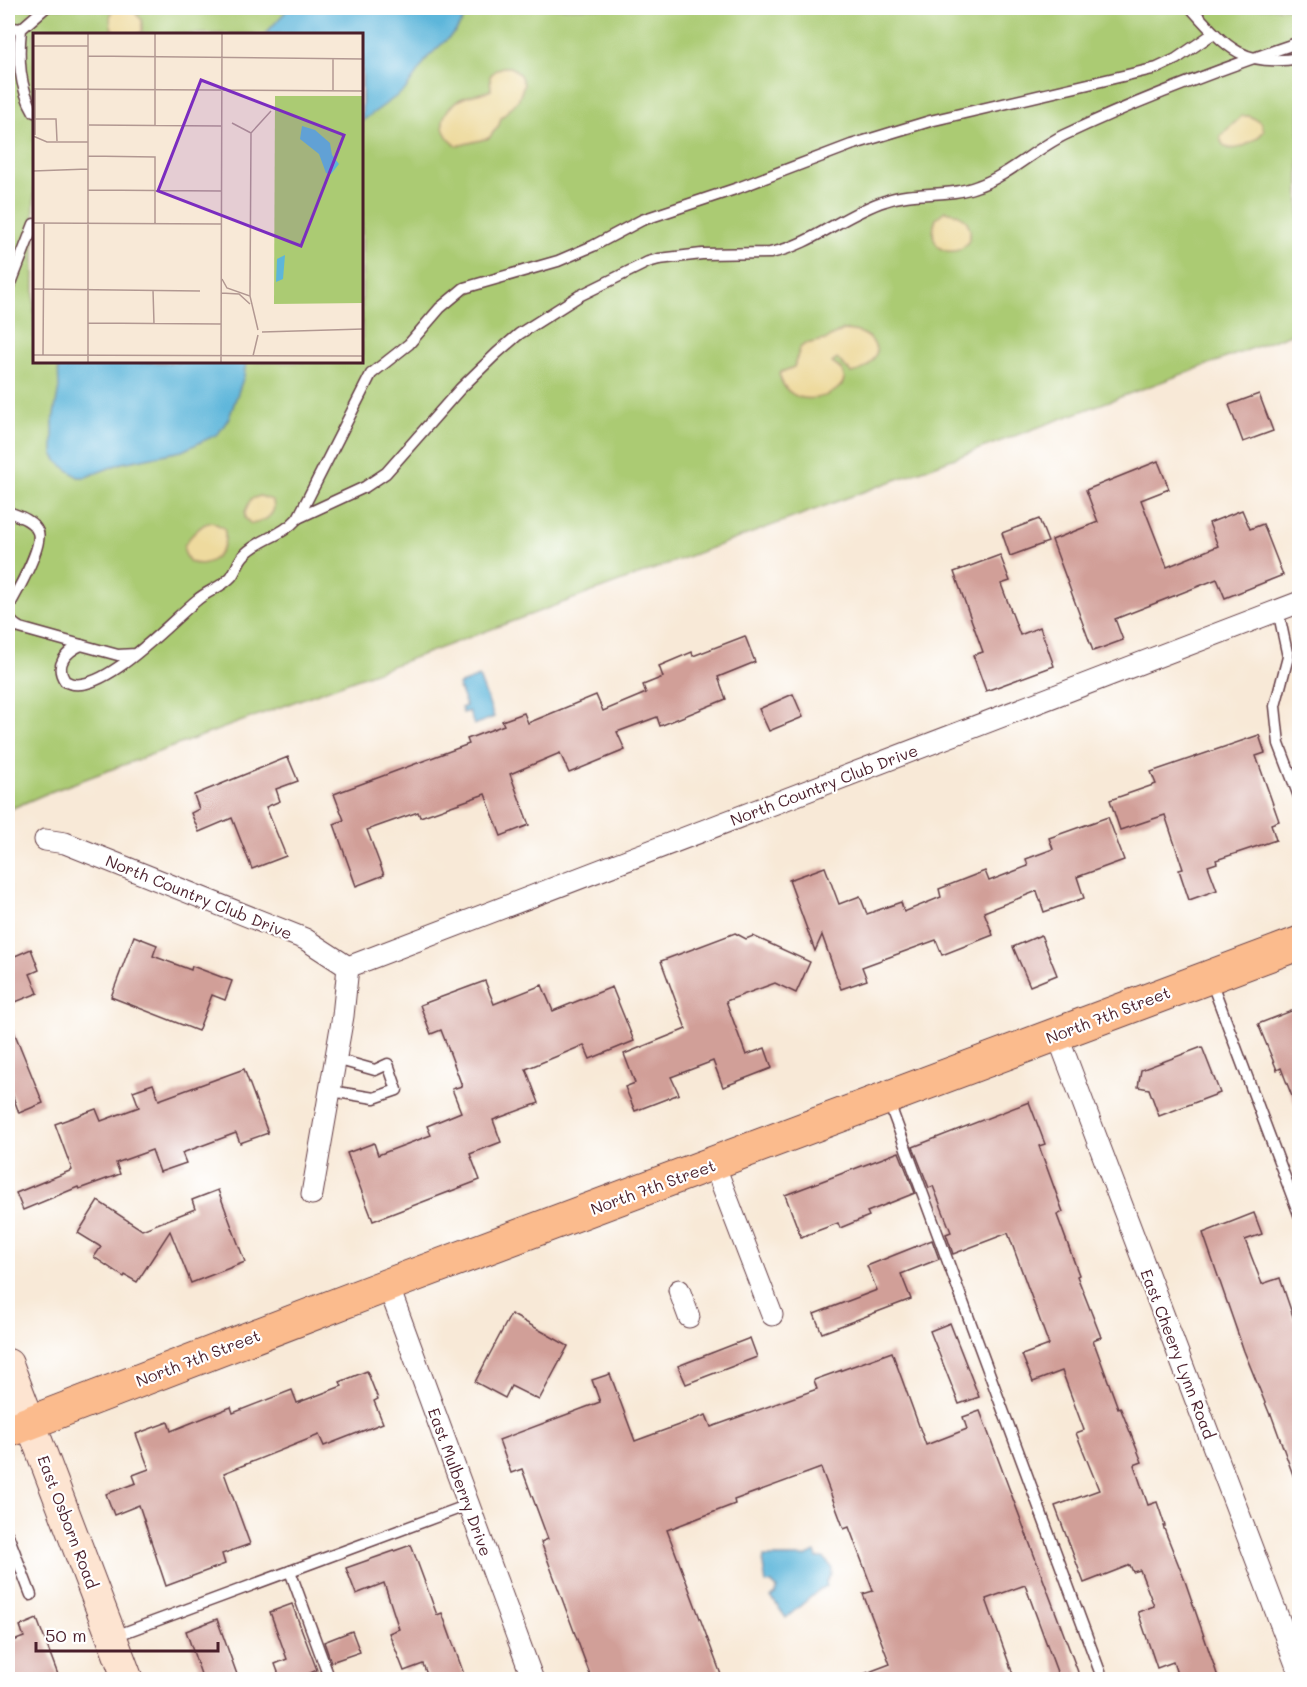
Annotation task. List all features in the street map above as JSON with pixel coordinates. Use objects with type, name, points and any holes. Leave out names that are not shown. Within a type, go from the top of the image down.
[{"type":"main road","name":"North 7th Street","points":[[19,1427],[388,1285],[1299,943]]},
{"type":"main road","name":"East Osborn Road","points":[[8,1364],[19,1427],[111,1637],[124,1679]]},
{"type":"street","name":"North Country Club Drive","points":[[45,840],[65,843],[305,939],[348,967],[1299,602]]},
{"type":"street","points":[[312,1194],[331,1091],[348,967]]},
{"type":"street","name":"East Cheery Lynn Road","points":[[1057,1034],[1299,1675]]},
{"type":"street","points":[[714,1164],[772,1315]]},
{"type":"street","name":"East Mulberry Drive","points":[[388,1285],[533,1680]]},
{"type":"street","points":[[679,1290],[689,1317]]},
{"type":"lane","points":[[8,24],[13,28],[21,29],[45,8]]},
{"type":"lane","points":[[1191,8],[1233,51],[1252,59],[1280,61],[1299,58]]},
{"type":"lane","points":[[21,29],[21,75],[27,100],[33,110]]},
{"type":"lane","points":[[298,518],[371,374],[409,345],[440,308],[464,288],[558,261],[593,246],[642,219],[738,188],[851,145],[930,121],[1157,68],[1176,59],[1214,33]]},
{"type":"lane","points":[[81,645],[70,652],[61,664],[61,673],[69,684],[87,683],[104,676],[136,654],[198,599],[230,579],[241,558],[255,546],[283,532],[298,518],[365,487],[386,473],[460,389],[519,334],[579,296],[640,266],[673,256],[770,254],[784,251],[883,201],[910,194],[965,191],[994,180],[1062,136],[1232,64],[1299,42]]},
{"type":"lane","points":[[1232,64],[1233,51]]},
{"type":"lane","points":[[8,291],[33,227]]},
{"type":"lane","points":[[8,512],[24,518],[37,530],[39,538],[27,572],[9,606],[9,619],[13,624],[118,656],[136,654]]},
{"type":"lane","points":[[1278,610],[1288,657],[1275,705],[1279,744],[1299,799]]},
{"type":"lane","points":[[1210,977],[1299,1217]]},
{"type":"lane","points":[[331,1091],[374,1098],[397,1090],[388,1064],[375,1070],[336,1059]]},
{"type":"lane","points":[[887,1098],[1103,1680]]},
{"type":"lane","points":[[111,1637],[468,1505]]},
{"type":"lane","points":[[8,1535],[32,1595]]},
{"type":"lane","points":[[290,1571],[330,1680]]},
{"type":"green space","points":[[8,8],[1299,8],[1299,331],[50,792],[8,810]]},
{"type":"sand","points":[[113,8],[149,8],[136,14],[142,20],[140,33],[115,33],[110,22]]},
{"type":"sand","points":[[503,67],[511,67],[520,75],[524,84],[519,99],[501,118],[499,125],[489,138],[457,146],[444,131],[445,114],[459,100],[491,90],[490,76]]},
{"type":"sand","points":[[1242,116],[1249,116],[1261,122],[1264,131],[1247,144],[1233,149],[1227,147],[1222,143],[1220,136]]},
{"type":"sand","points":[[945,211],[962,217],[969,226],[970,237],[966,245],[959,250],[942,249],[936,243],[933,233],[936,218]]},
{"type":"sand","points":[[843,330],[855,331],[869,337],[877,351],[871,363],[852,373],[837,359],[832,363],[844,374],[842,383],[836,390],[816,398],[804,398],[793,394],[784,386],[779,373],[794,367],[800,348],[805,344],[825,340]]},
{"type":"sand","points":[[260,496],[272,500],[274,509],[265,519],[251,524],[245,518],[245,512],[251,499]]},
{"type":"sand","points":[[212,522],[224,528],[224,544],[221,551],[212,561],[198,564],[190,562],[184,546],[195,532]]},
{"type":"water","points":[[289,8],[461,8],[463,20],[456,31],[428,57],[405,90],[363,120],[363,33],[266,33]]},
{"type":"water","points":[[58,363],[246,363],[244,376],[229,418],[218,434],[182,451],[122,463],[86,477],[78,477],[59,463],[53,454],[53,420],[59,388]]},
{"type":"water","points":[[479,677],[494,717],[474,725],[469,711],[463,713],[461,708],[466,706],[458,685]]},
{"type":"water","points":[[815,1552],[817,1558],[823,1558],[832,1567],[832,1573],[826,1582],[827,1586],[786,1618],[771,1597],[776,1594],[777,1589],[772,1583],[766,1584],[764,1557],[805,1557]]},
{"type":"building","points":[[1259,394],[1273,431],[1243,442],[1229,405]]},
{"type":"building","points":[[1158,461],[1169,489],[1141,500],[1167,567],[1218,546],[1209,523],[1242,510],[1250,529],[1263,524],[1283,575],[1225,598],[1217,579],[1115,619],[1123,640],[1093,651],[1052,540],[1098,522],[1086,490]]},
{"type":"building","points":[[1039,519],[1048,542],[1010,556],[1002,533]]},
{"type":"building","points":[[1000,555],[1010,581],[1001,584],[1020,635],[1040,627],[1054,666],[986,691],[973,655],[983,652],[954,572]]},
{"type":"building","points":[[745,636],[755,662],[718,677],[726,699],[660,726],[657,717],[617,732],[625,750],[569,773],[560,753],[510,774],[529,825],[501,836],[485,794],[420,817],[418,812],[367,830],[384,875],[356,886],[334,824],[344,820],[334,794],[469,744],[467,739],[504,725],[502,721],[524,713],[528,723],[596,695],[603,711],[646,693],[643,685],[663,677],[659,666],[692,652],[693,656]]},
{"type":"building","points":[[793,694],[803,717],[769,731],[759,709]]},
{"type":"building","points":[[1259,735],[1265,753],[1256,756],[1279,821],[1271,824],[1276,840],[1216,860],[1217,863],[1208,866],[1217,890],[1189,900],[1179,870],[1183,869],[1165,815],[1120,830],[1110,800],[1156,784],[1151,772]]},
{"type":"building","points":[[288,757],[298,781],[276,789],[280,801],[266,807],[286,856],[252,869],[232,818],[199,832],[191,813],[199,809],[194,795]]},
{"type":"building","points":[[1108,817],[1124,860],[1077,877],[1084,898],[1044,912],[1037,891],[984,912],[993,935],[942,955],[936,940],[862,967],[867,980],[841,989],[822,935],[815,951],[789,880],[825,867],[839,904],[860,896],[867,914],[901,902],[904,912],[941,897],[939,889],[985,871],[989,881],[1028,866],[1026,859],[1053,849],[1049,838]]},
{"type":"building","points":[[735,933],[746,939],[753,936],[810,962],[796,993],[775,983],[726,1001],[746,1055],[765,1048],[772,1068],[723,1087],[713,1061],[671,1077],[679,1094],[635,1111],[625,1087],[635,1083],[624,1054],[686,1029],[661,961]]},
{"type":"building","points":[[1041,935],[1057,975],[1030,986],[1013,947]]},
{"type":"building","points":[[134,936],[157,945],[153,956],[191,970],[192,966],[232,981],[225,1000],[212,995],[198,1031],[111,997]]},
{"type":"building","points":[[31,949],[39,970],[30,974],[38,993],[8,1005],[8,959]]},
{"type":"building","points":[[485,981],[494,1004],[542,985],[553,1011],[612,987],[634,1041],[590,1059],[584,1045],[526,1069],[539,1103],[493,1120],[501,1142],[470,1154],[480,1180],[373,1221],[347,1153],[374,1143],[378,1155],[431,1135],[427,1126],[461,1112],[452,1089],[462,1086],[451,1056],[441,1030],[431,1034],[420,1005]]},
{"type":"building","points":[[1299,1008],[1298,1112],[1281,1068],[1277,1070],[1258,1024]]},
{"type":"building","points":[[8,1017],[43,1103],[19,1113],[8,1083]]},
{"type":"building","points":[[1202,1047],[1220,1093],[1159,1116],[1149,1089],[1138,1087],[1141,1070]]},
{"type":"building","points":[[244,1069],[268,1133],[240,1143],[236,1133],[182,1153],[186,1163],[160,1172],[152,1150],[116,1163],[120,1174],[79,1189],[78,1187],[23,1210],[16,1193],[72,1170],[55,1124],[96,1109],[101,1121],[139,1107],[133,1091],[153,1084],[159,1100]]},
{"type":"building","points":[[1029,1102],[1045,1144],[1039,1146],[1063,1212],[1057,1215],[1079,1275],[1077,1276],[1101,1337],[1093,1340],[1118,1408],[1120,1407],[1142,1462],[1134,1465],[1148,1505],[1157,1502],[1165,1526],[1163,1526],[1185,1581],[1219,1680],[1179,1680],[1173,1662],[1157,1668],[1138,1612],[1154,1606],[1140,1570],[1133,1572],[1130,1565],[1084,1583],[1055,1506],[1099,1490],[1076,1433],[1084,1430],[1062,1371],[1033,1382],[1022,1355],[1049,1345],[1008,1233],[953,1254],[946,1234],[951,1232],[933,1186],[929,1188],[913,1147]]},
{"type":"building","points":[[899,1152],[915,1193],[867,1212],[869,1216],[840,1228],[838,1223],[801,1237],[785,1195]]},
{"type":"building","points":[[218,1190],[245,1262],[191,1283],[170,1231],[137,1282],[125,1275],[124,1277],[94,1257],[101,1247],[78,1233],[98,1201],[142,1230],[195,1209],[192,1200]]},
{"type":"building","points":[[1254,1213],[1262,1234],[1245,1240],[1262,1284],[1280,1278],[1299,1334],[1299,1485],[1297,1486],[1271,1414],[1244,1351],[1203,1233]]},
{"type":"building","points":[[932,1240],[939,1259],[901,1274],[911,1299],[822,1333],[814,1314],[877,1290],[867,1266]]},
{"type":"building","points":[[511,1314],[568,1346],[539,1400],[511,1386],[505,1398],[475,1382]]},
{"type":"building","points":[[950,1323],[979,1397],[959,1404],[930,1331]]},
{"type":"building","points":[[750,1338],[757,1357],[686,1384],[678,1366]]},
{"type":"building","points":[[892,1352],[926,1445],[967,1429],[963,1417],[980,1411],[1081,1680],[1060,1680],[1025,1585],[986,1599],[1015,1680],[853,1680],[853,1678],[890,1664],[863,1594],[873,1591],[849,1527],[844,1529],[821,1468],[734,1500],[735,1504],[667,1530],[723,1680],[592,1680],[541,1542],[548,1539],[522,1469],[511,1473],[499,1440],[600,1402],[592,1380],[610,1374],[635,1441],[706,1415],[711,1427],[817,1389],[814,1380]]},
{"type":"building","points":[[367,1371],[378,1399],[374,1401],[383,1423],[324,1446],[319,1435],[224,1473],[250,1544],[222,1554],[225,1564],[166,1586],[139,1505],[114,1515],[106,1494],[136,1483],[133,1475],[149,1469],[136,1434],[168,1422],[171,1431],[231,1407],[233,1413],[292,1390],[297,1403],[342,1386],[340,1382]]},
{"type":"building","points":[[411,1545],[437,1615],[442,1613],[466,1680],[429,1680],[423,1664],[404,1671],[389,1633],[399,1629],[384,1583],[356,1594],[346,1568]]},
{"type":"building","points":[[292,1604],[317,1670],[295,1680],[281,1680],[275,1664],[287,1659],[270,1612]]},
{"type":"building","points":[[37,1619],[60,1680],[8,1680],[8,1643],[24,1637],[20,1626]]},
{"type":"building","points":[[217,1619],[239,1680],[203,1680],[186,1631]]},
{"type":"building","points":[[352,1631],[360,1652],[331,1662],[324,1642]]}]
